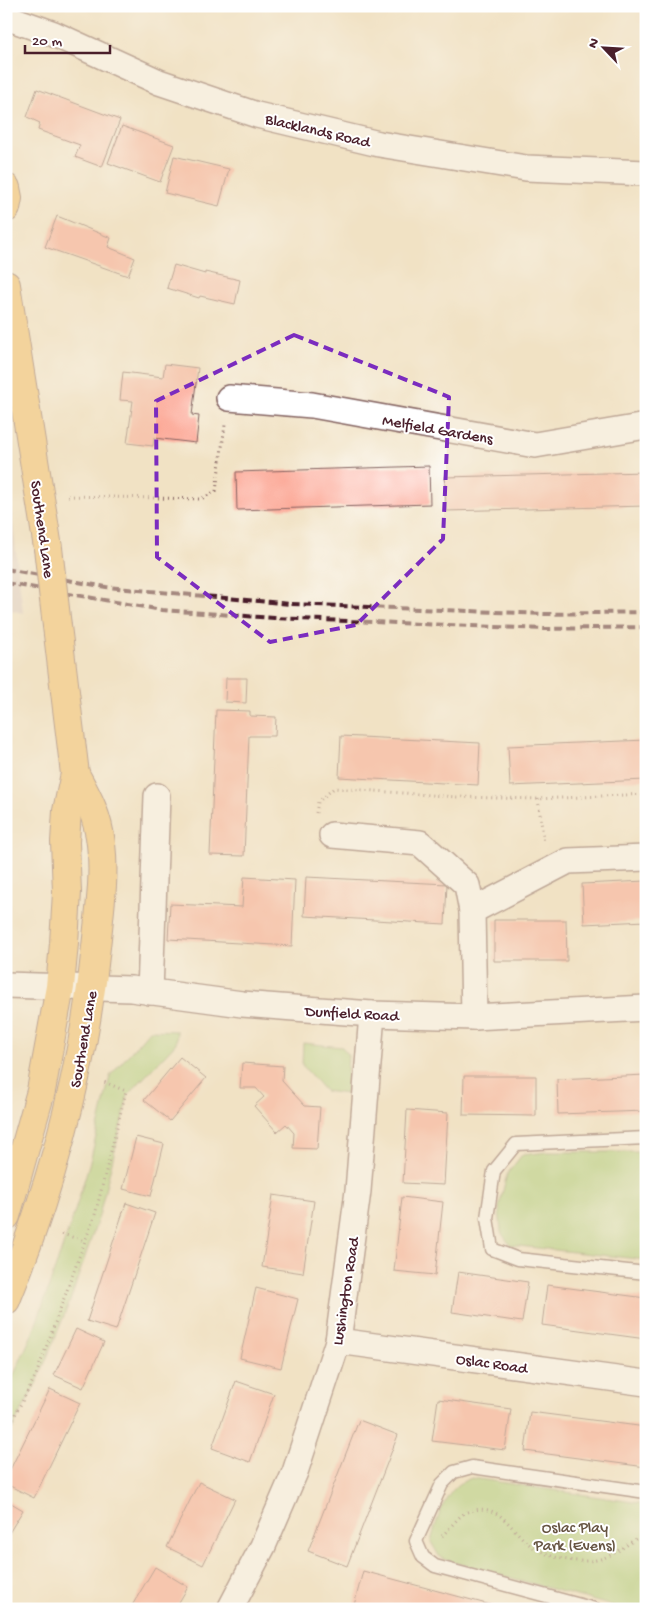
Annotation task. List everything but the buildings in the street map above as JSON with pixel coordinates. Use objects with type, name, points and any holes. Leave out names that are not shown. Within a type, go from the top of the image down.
[{"type":"main road","points":[[6,188],[8,198],[6,208]]},
{"type":"main road","name":"Southend Lane","points":[[6,285],[48,548],[75,774],[67,811],[65,842],[67,892],[60,987],[41,1091],[6,1216]]},
{"type":"main road","name":"Southend Lane","points":[[6,1300],[50,1175],[71,1100],[92,988],[101,894],[102,845],[94,809],[75,774]]},
{"type":"street","name":"Blacklands Road","points":[[6,17],[54,34],[159,82],[257,114],[378,144],[526,168],[646,173]]},
{"type":"street","name":"Melfield Gardens","points":[[229,398],[312,405],[535,446],[646,426]]},
{"type":"street","points":[[150,992],[157,796]]},
{"type":"street","points":[[332,835],[420,843],[468,885],[472,911],[474,1017]]},
{"type":"street","points":[[472,911],[568,862],[646,858]]},
{"type":"street","name":"Dunfield Road","points":[[6,985],[118,988],[242,1004],[372,1014],[474,1017],[646,1008]]},
{"type":"street","name":"Lushington Road","points":[[230,1609],[263,1546],[295,1472],[318,1407],[338,1341],[358,1191],[372,1014]]},
{"type":"street","name":"Oslac Road","points":[[338,1341],[646,1383]]},
{"type":"lane","points":[[646,1138],[516,1144],[494,1171],[487,1218],[492,1249],[518,1259],[646,1273]]},
{"type":"lane","points":[[595,1609],[434,1566],[423,1557],[416,1541],[442,1484],[454,1472],[472,1467],[646,1492]]},
{"type":"path","points":[[68,496],[201,499],[216,491],[229,398]]},
{"type":"path","points":[[332,835],[313,832],[318,802],[334,788],[457,797],[538,798],[646,794]]},
{"type":"path","points":[[538,798],[545,847],[556,868]]},
{"type":"path","points":[[6,1432],[36,1375],[95,1215],[126,1091],[100,1081]]},
{"type":"path","points":[[62,1234],[86,1242]]},
{"type":"path","points":[[6,1419],[9,1413],[15,1416]]},
{"type":"path","points":[[423,1557],[464,1513],[478,1510],[490,1510],[502,1516],[524,1541],[548,1556],[569,1561],[589,1561],[604,1558],[624,1548],[646,1533]]},
{"type":"highlighted area","points":[[294,335],[449,397],[443,539],[356,625],[270,642],[157,557],[156,401]]},
{"type":"shaded area","points":[[6,489],[12,516],[23,613],[6,609]]},
{"type":"green space","points":[[150,1030],[177,1031],[176,1043],[128,1095],[99,1216],[70,1301],[37,1382],[6,1440],[6,1392],[34,1330],[74,1214],[91,1158],[110,1076]]},
{"type":"green space","points":[[303,1043],[342,1047],[348,1054],[346,1094],[325,1091],[302,1065]]},
{"type":"green space","points":[[547,1152],[646,1152],[646,1260],[510,1245],[501,1232],[499,1207],[507,1174],[522,1155]]},
{"type":"green space","name":"Oslac Play Park (Evens)","points":[[472,1478],[646,1504],[646,1609],[624,1609],[446,1560],[439,1556],[431,1542],[440,1513],[449,1495],[455,1488]]},
{"type":"railway","points":[[6,569],[106,587],[291,604],[546,614],[646,612]]},
{"type":"railway","points":[[6,583],[162,610],[274,618],[545,629],[646,627]]}]
